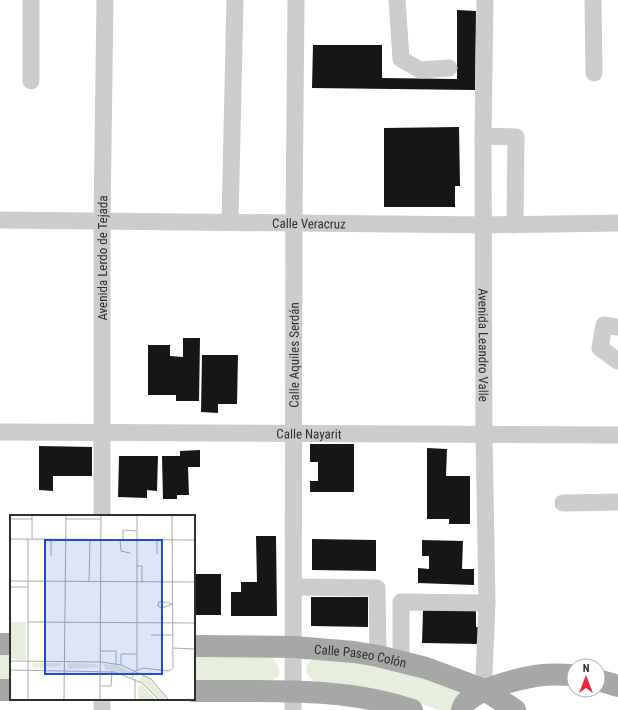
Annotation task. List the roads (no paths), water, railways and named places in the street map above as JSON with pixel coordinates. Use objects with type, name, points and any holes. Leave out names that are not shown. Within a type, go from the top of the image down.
[{"type":"main road","name":"Calle Paseo Colón","points":[[195,646],[294,647],[354,652],[378,656],[426,668],[500,702]]},
{"type":"main road","points":[[462,710],[467,700],[500,702],[528,678],[566,675]]},
{"type":"main road","points":[[606,682],[618,686]]},
{"type":"main road","points":[[195,691],[293,701],[323,693],[353,703],[389,703],[412,710]]},
{"type":"street","points":[[31,0],[31,81]]},
{"type":"street","name":"Avenida Lerdo de Tejada","points":[[102,515],[102,221],[105,0]]},
{"type":"street","points":[[230,222],[235,0]]},
{"type":"street","name":"Calle Aquiles Serdán","points":[[293,701],[296,0]]},
{"type":"street","points":[[397,0],[401,59],[420,70],[449,68]]},
{"type":"street","name":"Avenida Leandro Valle","points":[[485,0],[483,136],[484,435],[487,603],[484,675],[500,702]]},
{"type":"street","points":[[593,0],[594,73]]},
{"type":"street","points":[[483,136],[516,137],[515,225]]},
{"type":"street","name":"Calle Veracruz","points":[[0,220],[484,225],[618,224]]},
{"type":"street","points":[[618,327],[604,325],[600,348],[618,361]]},
{"type":"street","name":"Calle Nayarit","points":[[0,432],[484,435],[618,434]]},
{"type":"street","points":[[563,503],[618,502]]},
{"type":"street","points":[[294,587],[377,588],[378,656]]},
{"type":"street","points":[[401,661],[401,602],[487,603]]}]
